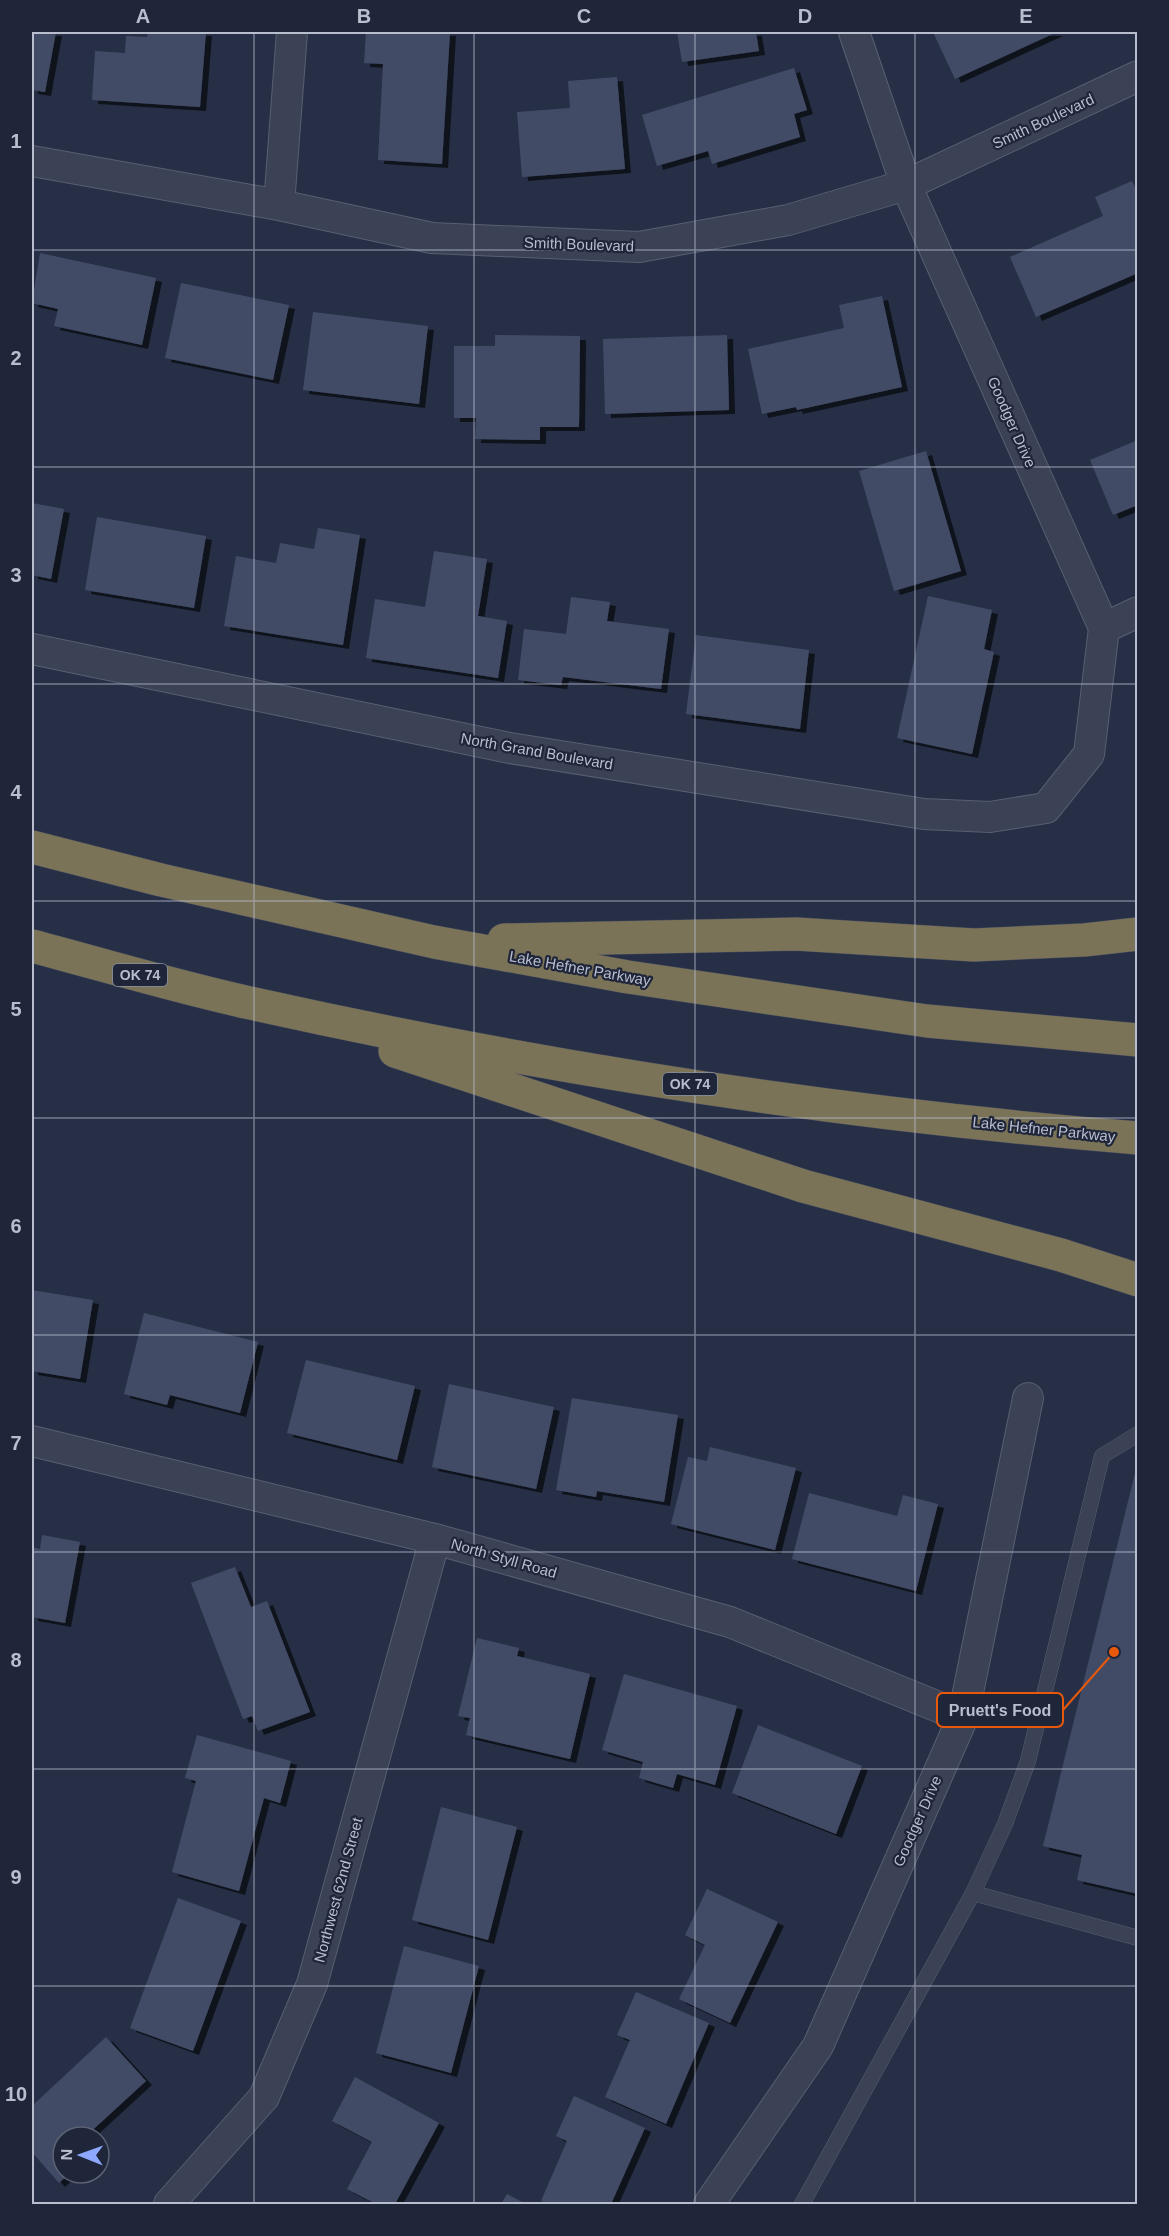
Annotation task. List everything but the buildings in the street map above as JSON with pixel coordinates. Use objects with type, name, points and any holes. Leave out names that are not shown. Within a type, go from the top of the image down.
[{"type":"highway","name":"Lake Hefner Parkway","points":[[32,847],[161,880],[434,942],[628,977],[927,1021],[1137,1040]]},
{"type":"highway","points":[[434,942],[796,934],[974,945],[1084,940],[1137,934]]},
{"type":"highway","name":"Lake Hefner Parkway","points":[[32,946],[248,1003],[473,1049],[805,1102],[1059,1132],[1137,1138]]},
{"type":"highway","points":[[248,1003],[803,1186],[1061,1255],[1137,1280]]},
{"type":"street","points":[[279,205],[292,32]]},
{"type":"street","name":"Goodger Drive","points":[[854,32],[906,185],[1104,628]]},
{"type":"street","name":"Smith Boulevard","points":[[32,161],[279,205],[432,238],[639,247],[788,220],[906,185],[1137,76]]},
{"type":"street","points":[[1104,628],[1137,612]]},
{"type":"street","name":"North Grand Boulevard","points":[[32,649],[510,748],[912,813],[990,817],[1046,808],[1089,754],[1104,628]]},
{"type":"street","name":"Goodger Drive","points":[[709,2205],[818,2046],[963,1717],[1028,1398]]},
{"type":"street","name":"North Styll Road","points":[[32,1441],[435,1539],[730,1622],[963,1717]]},
{"type":"street","name":"Northwest 62nd Street","points":[[170,2205],[264,2097],[312,1984],[435,1539]]},
{"type":"lane","points":[[802,2205],[973,1893],[1005,1824],[1028,1761],[1102,1456],[1137,1434]]},
{"type":"lane","points":[[973,1893],[1137,1938]]},
{"type":"place","name":"Pruett's Food","points":[[1114,1652]]}]
